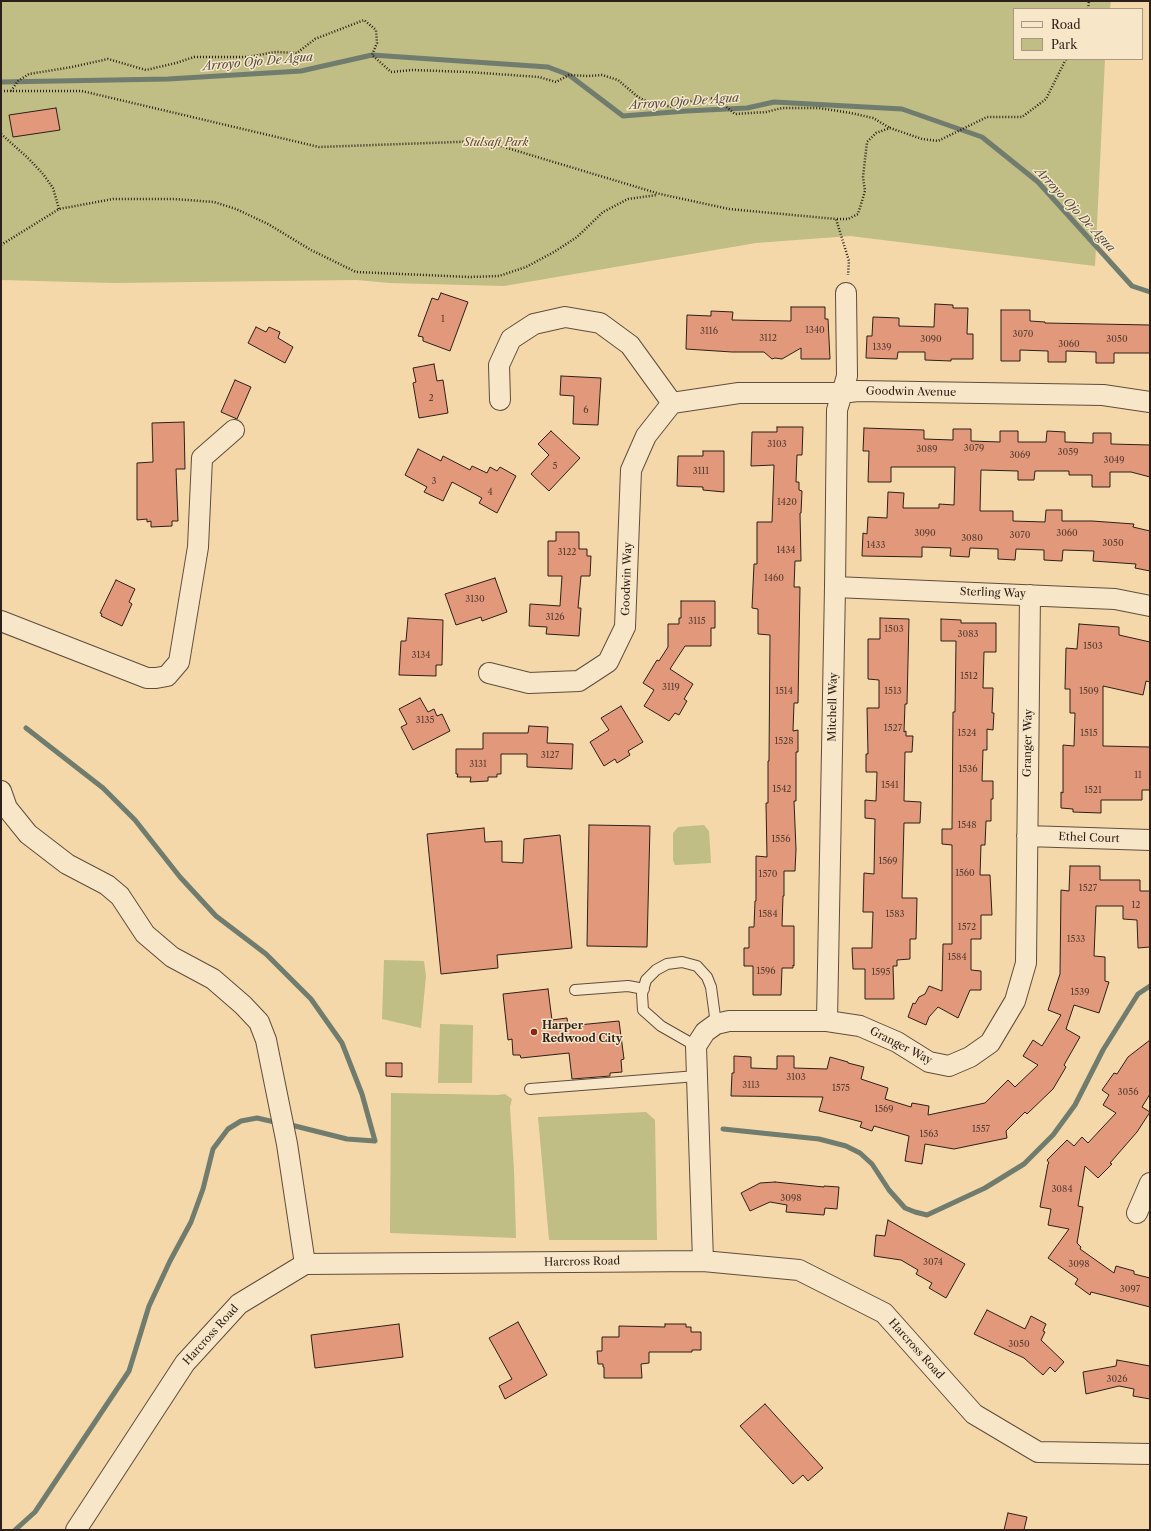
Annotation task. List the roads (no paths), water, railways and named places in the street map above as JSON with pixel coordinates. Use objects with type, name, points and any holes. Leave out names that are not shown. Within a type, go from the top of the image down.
[{"type":"street","name":"Mitchell Way","points":[[826,1021],[837,410],[847,376],[846,293]]},
{"type":"street","points":[[500,400],[499,365],[511,339],[534,324],[565,318],[600,323],[630,345],[672,403]]},
{"type":"street","name":"Goodwin Avenue","points":[[672,403],[739,393],[841,393],[858,391],[1104,395],[1150,402]]},
{"type":"street","name":"Goodwin Way","points":[[489,673],[529,683],[579,681],[608,662],[625,627],[632,470],[646,436],[672,403]]},
{"type":"street","points":[[1,621],[147,678],[167,676],[179,662],[198,547],[202,458],[234,430]]},
{"type":"street","name":"Sterling Way","points":[[835,587],[1115,599],[1150,606]]},
{"type":"street","name":"Granger Way","points":[[716,1024],[729,1021],[826,1021],[860,1026],[897,1042],[929,1062],[949,1066],[970,1057],[990,1043],[1015,1001],[1026,963],[1030,595]]},
{"type":"street","points":[[1,791],[7,808],[28,834],[67,864],[107,885],[120,896],[145,934],[172,957],[213,979],[243,1005],[259,1022],[266,1040],[287,1144],[305,1264]]},
{"type":"street","name":"Ethel Court","points":[[1027,836],[1150,840]]},
{"type":"street","points":[[703,1261],[696,1046],[705,1032],[716,1024]]},
{"type":"street","points":[[1137,1213],[1150,1183]]},
{"type":"street","name":"Harcross Road","points":[[76,1530],[185,1363],[239,1304],[305,1264],[703,1261],[799,1270],[884,1314],[974,1414],[1038,1452],[1150,1454]]},
{"type":"lane","points":[[696,1046],[661,1026],[643,1010],[642,994],[646,980],[656,970],[667,964],[682,962],[696,966],[707,977],[711,987],[716,1024]]},
{"type":"lane","points":[[575,990],[628,986],[644,989]]},
{"type":"lane","points":[[530,1089],[697,1076]]},
{"type":"waterway","name":"Arroyo Ojo De Agua","points":[[1,82],[168,79],[301,71],[372,55],[548,67],[569,75],[623,116],[747,108],[774,102],[902,109],[982,137],[1038,182],[1132,286],[1150,292]]},
{"type":"waterway","points":[[26,728],[103,788],[135,820],[180,877],[216,916],[266,954],[311,999],[342,1043],[362,1094],[375,1141],[347,1139],[287,1124]]},
{"type":"waterway","points":[[723,1129],[819,1139],[846,1146],[860,1153],[872,1164],[889,1190],[905,1208],[927,1215],[985,1188],[1024,1164],[1053,1135],[1075,1105],[1103,1050],[1138,994],[1150,986]]},
{"type":"waterway","points":[[15,1530],[35,1512],[129,1371],[149,1306],[170,1261],[191,1222],[203,1189],[213,1149],[228,1129],[241,1121],[257,1118],[279,1123]]},
{"type":"place","name":"Harper Redwood City","points":[[534,1032]]},
{"type":"park label","name":"Stulsaft Park","points":[[496,143]]}]
